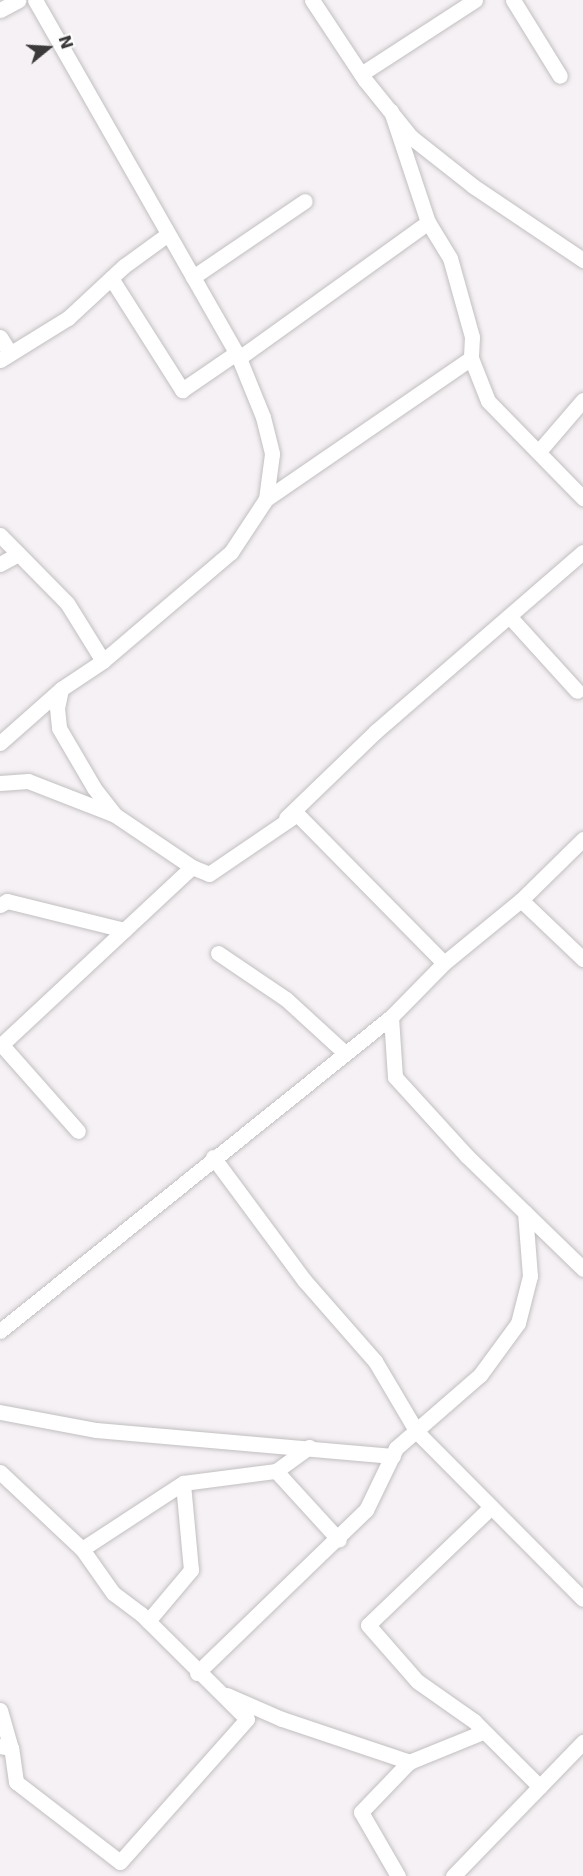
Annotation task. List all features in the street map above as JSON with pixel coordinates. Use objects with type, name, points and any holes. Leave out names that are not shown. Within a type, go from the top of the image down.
[{"type":"street","points":[[0,10],[19,0]]},
{"type":"street","points":[[35,0],[237,355],[263,417],[272,454],[266,499]]},
{"type":"street","points":[[312,0],[361,74],[411,137],[473,186],[583,260]]},
{"type":"street","points":[[361,74],[475,0]]},
{"type":"street","points":[[513,0],[560,76]]},
{"type":"street","points":[[390,111],[428,222],[450,258],[472,337],[471,358],[488,400],[540,450],[583,498]]},
{"type":"street","points":[[193,278],[305,201]]},
{"type":"street","points":[[111,278],[182,390],[237,355],[428,222]]},
{"type":"street","points":[[0,337],[5,356],[68,318],[111,278],[168,234]]},
{"type":"street","points":[[0,743],[62,688],[103,662],[231,552],[266,499],[471,358]]},
{"type":"street","points":[[540,450],[583,400]]},
{"type":"street","points":[[0,535],[67,603],[103,662]]},
{"type":"street","points":[[273,829],[375,732],[583,552]]},
{"type":"street","points":[[0,564],[18,554]]},
{"type":"street","points":[[508,616],[577,691]]},
{"type":"street","points":[[62,688],[57,708],[59,728],[94,788],[115,816]]},
{"type":"street","points":[[0,783],[28,781],[115,816],[192,867],[209,874],[297,814],[444,963]]},
{"type":"street","points":[[0,1330],[213,1157],[391,1017],[444,963],[521,900],[583,839]]},
{"type":"street","points":[[78,1131],[1,1045],[192,867]]},
{"type":"street","points":[[521,900],[583,959]]},
{"type":"street","points":[[0,905],[7,901],[124,930]]},
{"type":"street","points":[[218,953],[286,999],[345,1053]]},
{"type":"street","points":[[391,1017],[395,1077],[583,1269]]},
{"type":"street","points":[[213,1157],[304,1280],[375,1361],[417,1432],[583,1599]]},
{"type":"street","points":[[197,1673],[339,1540],[366,1510],[396,1448],[480,1375],[518,1323],[530,1276],[525,1212]]},
{"type":"street","points":[[0,1412],[96,1430],[393,1456]]},
{"type":"street","points":[[82,1548],[183,1483],[276,1471],[309,1447]]},
{"type":"street","points":[[276,1471],[339,1540]]},
{"type":"street","points":[[0,1472],[82,1548],[113,1593],[148,1621],[197,1673],[247,1719],[120,1862],[16,1782],[6,1747],[0,1710]]},
{"type":"street","points":[[148,1621],[191,1570],[183,1483]]},
{"type":"street","points":[[491,1506],[368,1625],[417,1681],[474,1721],[540,1787]]},
{"type":"street","points":[[217,1691],[282,1719],[410,1762]]},
{"type":"street","points":[[398,1876],[361,1812],[410,1762],[483,1732]]},
{"type":"street","points":[[453,1876],[583,1742]]}]
